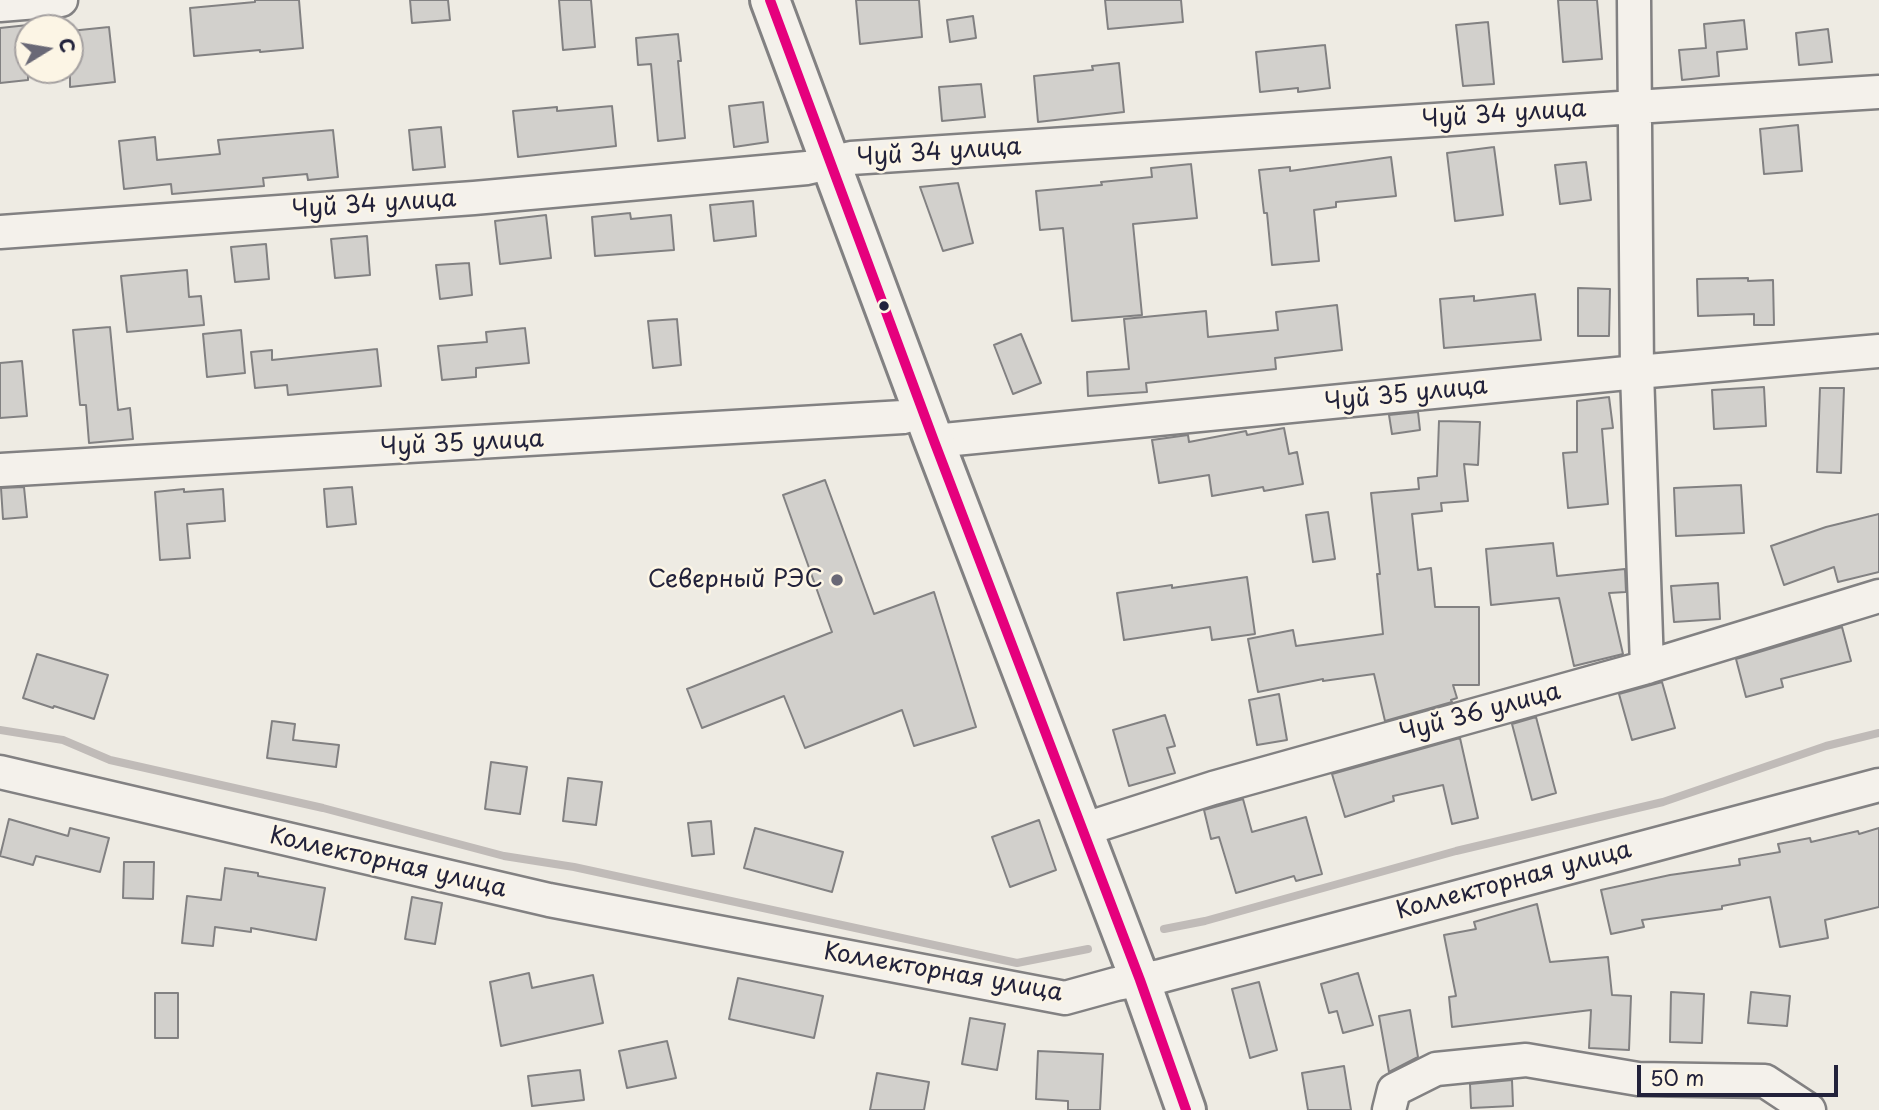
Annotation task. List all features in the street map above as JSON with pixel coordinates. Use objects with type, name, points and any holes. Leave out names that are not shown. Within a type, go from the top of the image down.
[{"type":"street","points":[[0,5],[61,0]]},
{"type":"street","points":[[770,0],[1140,980],[1186,1110]]},
{"type":"street","points":[[1634,0],[1637,372],[1647,667]]},
{"type":"street","name":"Чуй 34 улица","points":[[0,232],[474,198],[807,168],[851,158],[1879,92]]},
{"type":"street","name":"Чуй 35 улица","points":[[0,470],[903,417],[929,426],[1879,351]]},
{"type":"street","name":"Чуй 36 улица","points":[[1082,830],[1213,788],[1647,667],[1879,596]]},
{"type":"street","name":"Коллекторная улица","points":[[0,772],[550,901],[1065,998],[1879,785]]},
{"type":"street","points":[[1389,1110],[1394,1090],[1436,1069],[1526,1060],[1638,1079],[1765,1081],[1809,1110]]},
{"type":"building","points":[[255,0],[299,0],[303,48],[194,56],[190,8]]},
{"type":"building","points":[[410,0],[448,0],[450,20],[412,23]]},
{"type":"building","points":[[559,0],[591,0],[595,47],[563,50]]},
{"type":"building","points":[[856,0],[919,0],[922,37],[860,44]]},
{"type":"building","points":[[1105,0],[1181,0],[1183,22],[1108,29]]},
{"type":"building","points":[[1558,0],[1597,0],[1602,59],[1563,62]]},
{"type":"building","points":[[973,16],[976,38],[950,42],[947,20]]},
{"type":"building","points":[[1744,20],[1747,49],[1717,52],[1719,76],[1682,80],[1679,50],[1706,48],[1704,24]]},
{"type":"building","points":[[1488,22],[1494,84],[1463,86],[1456,25]]},
{"type":"building","points":[[14,26],[14,82],[0,83],[0,28]]},
{"type":"building","points":[[109,27],[115,82],[70,87],[70,84],[84,84],[84,30]]},
{"type":"building","points":[[1828,29],[1832,62],[1799,65],[1796,33]]},
{"type":"building","points":[[678,34],[685,138],[658,141],[651,64],[638,65],[636,38]]},
{"type":"building","points":[[1325,45],[1330,88],[1298,92],[1298,88],[1260,92],[1256,52]]},
{"type":"building","points":[[1119,63],[1124,112],[1038,122],[1034,76],[1093,70],[1092,66]]},
{"type":"building","points":[[981,84],[985,117],[942,121],[939,87]]},
{"type":"building","points":[[763,102],[768,142],[734,147],[729,106]]},
{"type":"building","points":[[612,106],[616,146],[518,157],[513,111],[557,107],[557,111]]},
{"type":"building","points":[[1798,125],[1802,171],[1764,174],[1760,129]]},
{"type":"building","points":[[441,127],[445,167],[413,170],[409,130]]},
{"type":"building","points":[[333,130],[338,177],[308,180],[307,174],[263,178],[264,186],[172,194],[171,184],[124,189],[119,141],[155,137],[157,160],[220,154],[218,140]]},
{"type":"building","points":[[1494,147],[1503,215],[1455,221],[1447,153]]},
{"type":"building","points":[[1391,157],[1396,196],[1336,202],[1336,207],[1314,210],[1319,261],[1272,265],[1259,170],[1290,167],[1290,171]]},
{"type":"building","points":[[1586,162],[1591,200],[1560,204],[1555,165]]},
{"type":"building","points":[[1191,164],[1197,218],[1133,224],[1142,315],[1072,321],[1063,228],[1040,230],[1036,191],[1152,177],[1151,168]]},
{"type":"building","points":[[958,183],[973,243],[943,251],[920,187]]},
{"type":"building","points":[[753,201],[756,236],[714,241],[710,205]]},
{"type":"building","points":[[630,213],[631,219],[671,215],[674,250],[595,256],[592,217]]},
{"type":"building","points":[[546,215],[551,258],[500,264],[495,221]]},
{"type":"building","points":[[367,236],[370,275],[335,278],[331,239]]},
{"type":"building","points":[[266,244],[269,279],[235,282],[231,247]]},
{"type":"building","points":[[469,263],[472,295],[440,299],[436,265]]},
{"type":"building","points":[[187,270],[189,297],[201,296],[204,325],[127,332],[121,276]]},
{"type":"building","points":[[1748,278],[1748,281],[1773,280],[1774,325],[1754,325],[1754,314],[1698,316],[1697,279]]},
{"type":"building","points":[[1578,288],[1610,289],[1609,336],[1578,336]]},
{"type":"building","points":[[1535,294],[1541,340],[1444,348],[1440,299],[1474,296],[1474,301]]},
{"type":"building","points":[[1337,305],[1342,350],[1275,358],[1276,369],[1146,383],[1147,392],[1088,396],[1087,372],[1129,369],[1124,319],[1206,311],[1208,337],[1278,330],[1276,312]]},
{"type":"building","points":[[677,319],[681,365],[653,368],[648,321]]},
{"type":"building","points":[[110,327],[118,410],[130,408],[133,439],[89,443],[86,405],[80,405],[73,330]]},
{"type":"building","points":[[525,328],[529,363],[476,368],[476,377],[442,380],[438,346],[487,342],[486,332]]},
{"type":"building","points":[[241,330],[245,373],[207,377],[203,334]]},
{"type":"building","points":[[1021,334],[1041,383],[1013,394],[994,345]]},
{"type":"building","points":[[377,349],[381,386],[288,395],[287,385],[255,388],[251,352],[272,350],[272,360]]},
{"type":"building","points":[[22,361],[27,416],[0,418],[0,363]]},
{"type":"building","points":[[1764,387],[1766,426],[1714,429],[1712,390]]},
{"type":"building","points":[[1820,388],[1844,388],[1841,473],[1817,472]]},
{"type":"building","points":[[1609,397],[1613,428],[1602,429],[1608,504],[1568,508],[1563,453],[1577,452],[1577,401]]},
{"type":"building","points":[[1418,412],[1420,430],[1392,434],[1389,415]]},
{"type":"building","points":[[1439,421],[1480,422],[1478,465],[1464,464],[1468,501],[1441,503],[1442,511],[1412,514],[1418,570],[1431,568],[1435,607],[1479,607],[1479,685],[1453,685],[1457,698],[1451,700],[1452,702],[1385,721],[1374,674],[1323,679],[1258,692],[1248,639],[1293,630],[1296,646],[1383,634],[1371,493],[1419,489],[1418,478],[1437,476]]},
{"type":"building","points":[[1284,428],[1289,454],[1297,452],[1303,484],[1264,491],[1263,487],[1212,496],[1209,475],[1159,483],[1152,440],[1188,435],[1189,442],[1246,431],[1247,435]]},
{"type":"building","points":[[825,480],[874,614],[934,592],[976,727],[914,746],[902,710],[805,748],[784,696],[702,728],[687,689],[832,632],[783,495]]},
{"type":"building","points":[[1741,485],[1744,533],[1676,536],[1674,488]]},
{"type":"building","points":[[24,487],[27,517],[3,519],[1,488]]},
{"type":"building","points":[[352,487],[356,524],[327,527],[324,489]]},
{"type":"building","points":[[184,489],[184,492],[223,489],[225,521],[187,524],[190,558],[160,560],[155,492]]},
{"type":"building","points":[[1328,512],[1335,559],[1313,562],[1306,515]]},
{"type":"building","points":[[1879,514],[1879,572],[1838,582],[1834,567],[1784,585],[1771,546],[1826,527]]},
{"type":"building","points":[[1553,543],[1557,576],[1625,569],[1626,592],[1609,593],[1623,654],[1574,666],[1559,598],[1491,605],[1486,549]]},
{"type":"building","points":[[1247,577],[1255,634],[1212,640],[1210,627],[1124,640],[1117,593]]},
{"type":"building","points":[[1718,583],[1720,619],[1674,622],[1671,586]]},
{"type":"building","points":[[1842,627],[1851,661],[1781,679],[1783,687],[1746,697],[1736,659]]},
{"type":"building","points":[[37,654],[108,675],[94,719],[23,698]]},
{"type":"building","points":[[1662,682],[1675,728],[1632,740],[1619,694]]},
{"type":"building","points":[[1279,694],[1287,740],[1257,745],[1249,700]]},
{"type":"building","points":[[1165,715],[1175,746],[1167,748],[1175,773],[1129,786],[1113,730]]},
{"type":"building","points":[[1536,717],[1556,793],[1532,800],[1512,724]]},
{"type":"building","points":[[272,721],[295,724],[293,740],[339,745],[336,767],[267,758]]},
{"type":"building","points":[[1460,738],[1478,818],[1452,824],[1443,785],[1393,796],[1394,801],[1345,817],[1332,774]]},
{"type":"building","points":[[491,762],[527,767],[520,814],[485,809]]},
{"type":"building","points":[[568,778],[602,782],[596,825],[563,821]]},
{"type":"building","points":[[1243,799],[1252,832],[1306,817],[1322,874],[1296,881],[1294,876],[1236,893],[1219,837],[1211,839],[1204,810]]},
{"type":"building","points":[[9,819],[68,836],[70,828],[109,838],[100,872],[36,856],[33,865],[0,856]]},
{"type":"building","points":[[1039,820],[1056,870],[1010,887],[992,837]]},
{"type":"building","points":[[711,821],[714,854],[692,856],[688,823]]},
{"type":"building","points":[[755,828],[843,852],[832,892],[744,868]]},
{"type":"building","points":[[1879,828],[1879,907],[1825,920],[1828,938],[1780,947],[1770,897],[1722,906],[1722,909],[1642,920],[1644,927],[1611,934],[1601,890],[1670,875],[1740,865],[1739,859],[1780,852],[1778,844],[1810,838],[1811,842]]},
{"type":"building","points":[[124,862],[154,862],[153,899],[123,898]]},
{"type":"building","points":[[225,868],[325,888],[316,940],[251,928],[251,932],[215,927],[213,946],[182,943],[187,896],[221,900]]},
{"type":"building","points":[[412,897],[442,903],[435,944],[405,939]]},
{"type":"building","points":[[1537,904],[1550,962],[1608,957],[1612,995],[1631,996],[1629,1050],[1589,1048],[1591,1010],[1452,1027],[1449,997],[1456,996],[1444,935],[1476,929],[1474,922]]},
{"type":"building","points":[[529,973],[532,988],[593,975],[603,1023],[501,1046],[490,982]]},
{"type":"building","points":[[1358,973],[1373,1025],[1343,1033],[1337,1011],[1329,1013],[1321,984]]},
{"type":"building","points":[[738,978],[823,996],[814,1038],[729,1019]]},
{"type":"building","points":[[1259,982],[1277,1050],[1250,1058],[1232,989]]},
{"type":"building","points":[[1671,992],[1704,994],[1702,1043],[1670,1042]]},
{"type":"building","points":[[1751,992],[1790,996],[1787,1026],[1748,1023]]},
{"type":"building","points":[[155,993],[178,993],[178,1038],[155,1038]]},
{"type":"building","points":[[1410,1010],[1418,1057],[1389,1072],[1379,1016]]},
{"type":"building","points":[[970,1018],[1005,1024],[997,1070],[962,1064]]},
{"type":"building","points":[[667,1041],[676,1078],[627,1088],[619,1051]]},
{"type":"building","points":[[1038,1051],[1103,1054],[1100,1110],[1068,1110],[1068,1101],[1036,1099]]},
{"type":"building","points":[[1344,1066],[1351,1110],[1308,1110],[1302,1073]]},
{"type":"building","points":[[580,1070],[584,1100],[532,1106],[528,1076]]},
{"type":"building","points":[[877,1073],[929,1082],[924,1110],[870,1110]]},
{"type":"building","points":[[1512,1080],[1513,1106],[1471,1108],[1470,1084]]},
{"type":"waterway","points":[[0,730],[63,740],[110,760],[323,808],[504,856],[574,867],[1017,963],[1088,949]]},
{"type":"waterway","points":[[1164,929],[1205,921],[1456,851],[1663,802],[1826,746],[1879,733]]},
{"type":"transit line","points":[[770,0],[934,441],[1140,980],[1186,1110]]},
{"type":"place","name":"Северный РЭС","points":[[837,580]]}]
